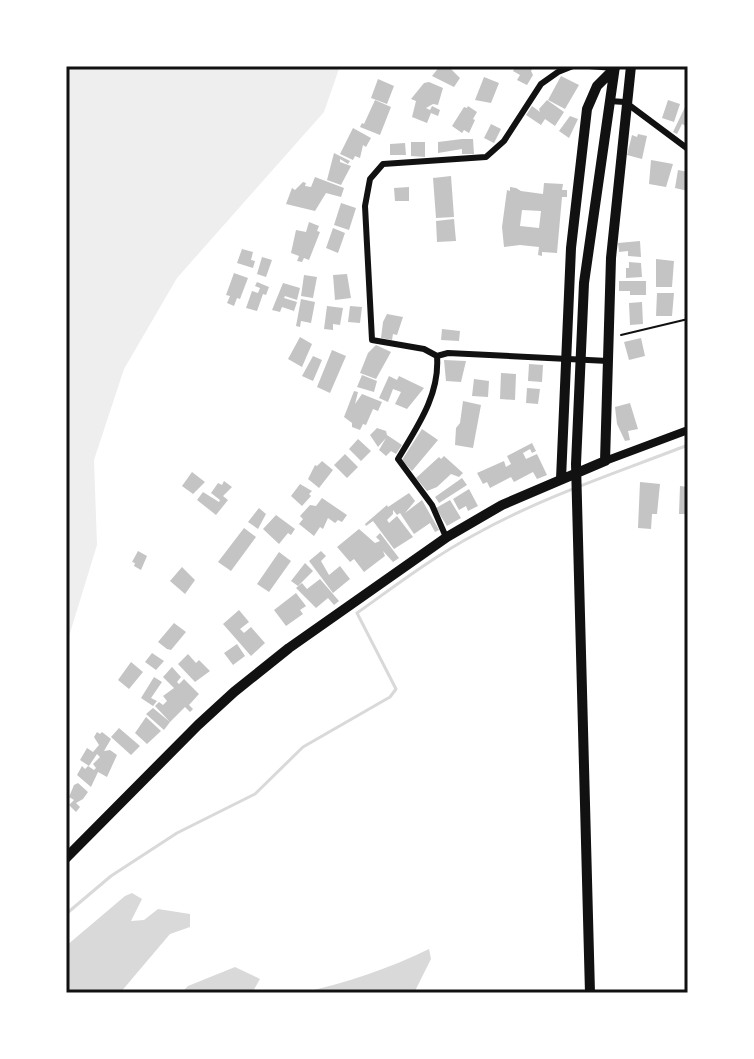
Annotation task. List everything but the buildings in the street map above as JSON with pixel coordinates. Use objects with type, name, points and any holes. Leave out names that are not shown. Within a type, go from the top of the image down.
[{"type":"main road","points":[[66,858],[234,692],[289,648],[447,537],[502,505],[605,461],[611,258],[631,66]]},
{"type":"main road","points":[[590,993],[576,464],[584,283],[615,67]]},
{"type":"main road","points":[[561,479],[571,248],[587,109],[597,86],[615,67]]},
{"type":"street","points":[[573,66],[541,84],[504,141],[486,157],[383,164],[370,179],[365,206],[372,340],[424,349],[437,356],[448,353],[608,361]]},
{"type":"street","points":[[589,66],[615,67]]},
{"type":"street","points":[[609,101],[625,102],[688,149]]},
{"type":"street","points":[[437,356],[438,372],[426,412],[398,459],[432,505],[447,537]]},
{"type":"street","points":[[605,461],[688,430]]},
{"type":"path","points":[[608,338],[688,319]]},
{"type":"shaded area","points":[[66,66],[340,66],[324,112],[177,278],[124,369],[94,460],[97,545],[66,646]]},
{"type":"shaded area","points":[[132,893],[142,899],[131,921],[144,920],[158,909],[190,914],[190,927],[170,934],[120,993],[66,993],[66,946]]},
{"type":"shaded area","points":[[429,949],[431,959],[414,993],[301,993],[366,975]]},
{"type":"shaded area","points":[[235,967],[260,979],[252,993],[181,993],[188,986]]},
{"type":"waterway","points":[[66,914],[111,876],[177,833],[255,794],[303,747],[390,697],[396,689],[357,613],[414,572],[500,521],[580,486],[688,445]]}]
